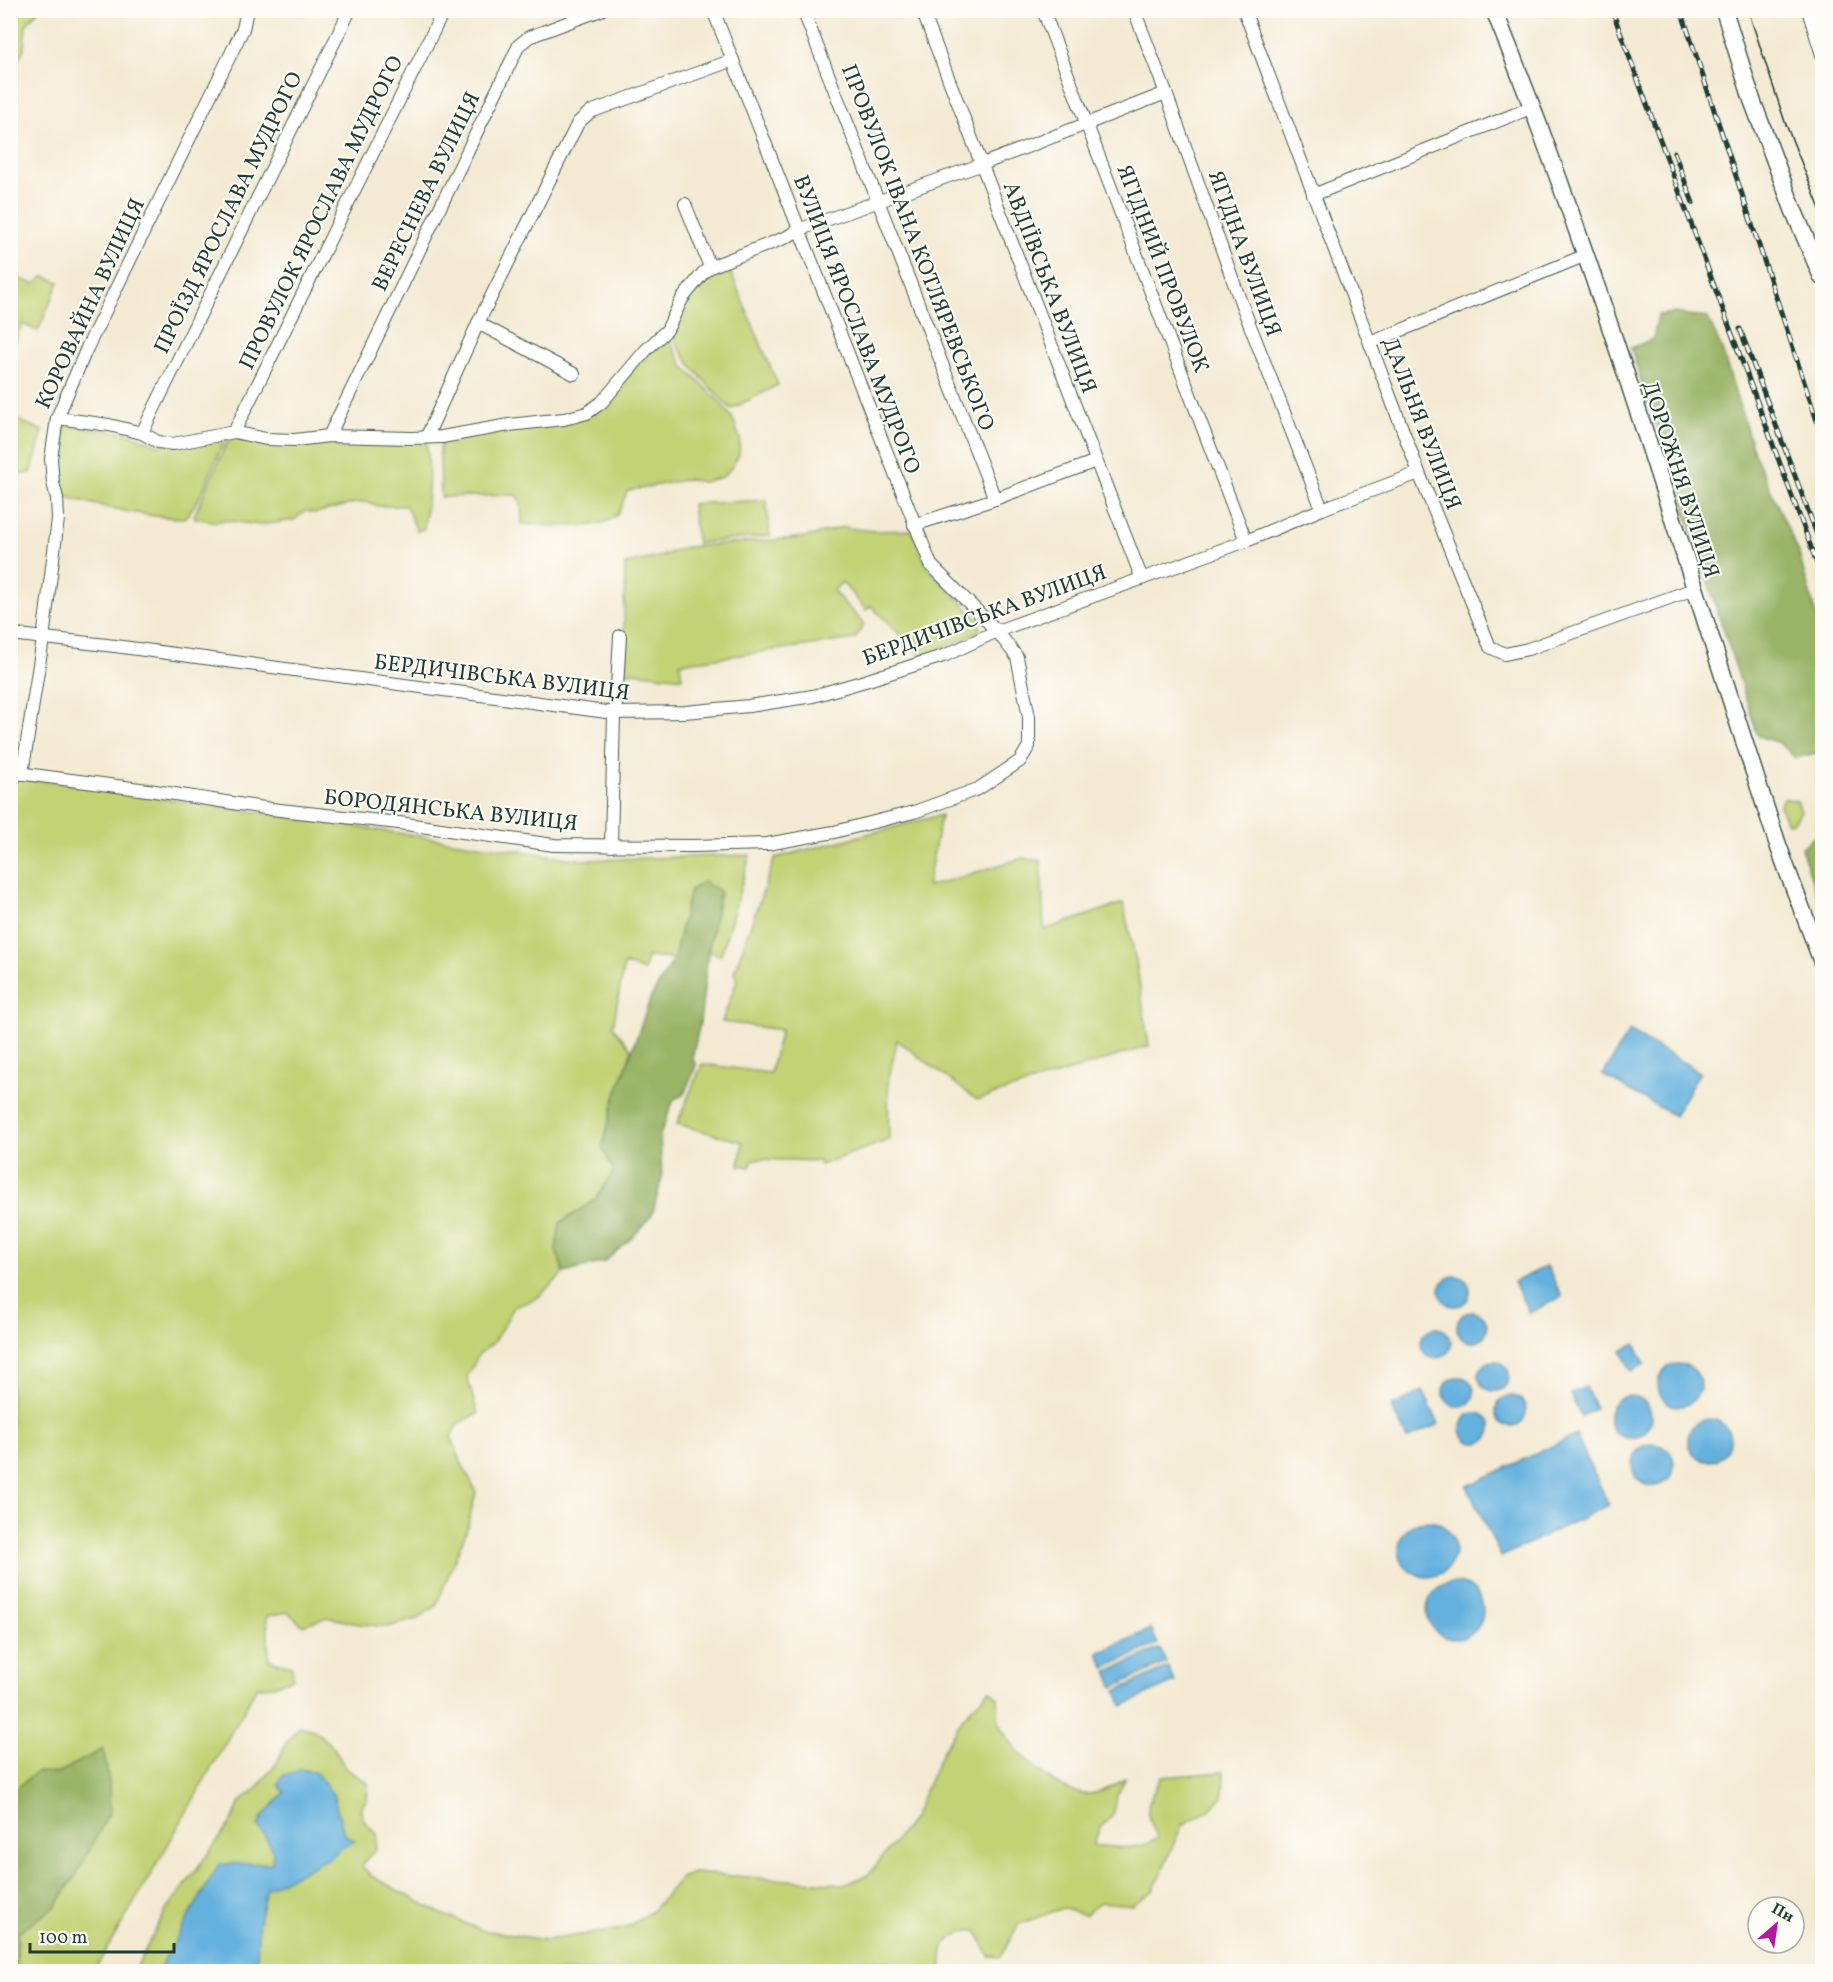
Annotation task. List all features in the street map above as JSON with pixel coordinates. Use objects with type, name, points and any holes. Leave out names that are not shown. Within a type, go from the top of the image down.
[{"type":"main road","name":"ДОРОЖНЯ ВУЛИЦЯ","points":[[1494,10],[1533,107],[1586,255],[1776,840],[1822,962]]},
{"type":"main road","points":[[1724,10],[1760,122],[1822,277]]},
{"type":"street","name":"КОРОВАЙНА ВУЛИЦЯ","points":[[16,773],[43,639],[58,519],[51,459],[57,418],[87,348],[243,29],[247,10]]},
{"type":"street","name":"ПРОЇЗД ЯРОСЛАВА МУДРОГО","points":[[142,433],[350,10]]},
{"type":"street","name":"ПРОВУЛОК ЯРОСЛАВА МУДРОГО","points":[[234,432],[444,10]]},
{"type":"street","name":"ВЕРЕСНЕВА ВУЛИЦЯ","points":[[329,436],[519,45],[529,37],[601,10]]},
{"type":"street","name":"ВУЛИЦЯ ЯРОСЛАВА МУДРОГО","points":[[713,10],[931,566],[997,631]]},
{"type":"street","name":"ПРОВУЛОК ІВАНА КОТЛЯРЕВСЬКОГО","points":[[803,10],[995,499]]},
{"type":"street","name":"АВДІЇВСЬКА ВУЛИЦЯ","points":[[922,10],[1142,579]]},
{"type":"street","name":"ЯГІДНИЙ ПРОВУЛОК","points":[[1043,10],[1246,541]]},
{"type":"street","name":"ЯГІДНА ВУЛИЦЯ","points":[[1134,10],[1240,300],[1322,509]]},
{"type":"street","name":"ДАЛЬНЯ ВУЛИЦЯ","points":[[1244,10],[1419,473],[1490,647],[1505,654],[1528,649],[1694,589]]},
{"type":"street","points":[[1808,10],[1822,55]]},
{"type":"street","points":[[427,436],[478,324],[578,123],[590,112],[732,60]]},
{"type":"street","points":[[57,418],[109,425],[142,433],[158,442],[173,444],[234,432],[266,439],[295,440],[329,436],[412,438],[442,436],[564,419],[587,413],[602,402],[646,350],[667,330],[682,299],[710,267],[788,237],[798,230],[981,165],[1166,93]]},
{"type":"street","points":[[1313,195],[1533,107]]},
{"type":"street","points":[[684,204],[710,267]]},
{"type":"street","points":[[1370,343],[1586,255]]},
{"type":"street","points":[[478,324],[574,374]]},
{"type":"street","points":[[914,525],[995,499],[1096,461]]},
{"type":"street","name":"БЕРДИЧІВСЬКА ВУЛИЦЯ","points":[[10,634],[115,646],[614,714],[685,712],[749,706],[813,696],[946,655],[997,631],[1246,541],[1322,509],[1419,473]]},
{"type":"street","name":"БОРОДЯНСЬКА ВУЛИЦЯ","points":[[16,773],[155,791],[281,811],[399,823],[554,845],[767,844],[834,832],[914,812],[978,789],[1020,761],[1030,740],[1029,717],[1017,657],[997,631]]},
{"type":"street","points":[[611,846],[614,714],[620,636]]},
{"type":"green space","points":[[12,10],[38,11],[26,25],[24,49],[11,73]]},
{"type":"green space","points":[[728,266],[778,385],[731,409],[689,362],[671,329],[684,302],[710,271]]},
{"type":"green space","points":[[11,276],[35,284],[44,276],[59,282],[38,331],[22,324],[11,354]]},
{"type":"green space","points":[[1674,313],[1708,318],[1722,350],[1754,453],[1798,551],[1822,636],[1822,752],[1795,758],[1779,743],[1758,736],[1674,477],[1675,446],[1652,412],[1631,348],[1653,339],[1658,315]]},
{"type":"green space","points":[[667,336],[684,367],[720,402],[733,419],[740,439],[739,455],[722,477],[702,482],[688,479],[627,491],[618,513],[611,519],[588,526],[522,524],[521,502],[516,495],[441,497],[440,448],[442,439],[581,418]]},
{"type":"green space","points":[[1653,416],[1663,434],[1675,446],[1674,477]]},
{"type":"green space","points":[[11,417],[43,431],[31,473],[11,475]]},
{"type":"green space","points":[[66,425],[128,433],[158,445],[228,436],[198,500],[184,518],[153,516],[91,504],[61,495],[54,460],[60,428]]},
{"type":"green space","points":[[231,437],[426,439],[428,484],[424,529],[417,531],[406,506],[378,506],[368,502],[316,513],[305,511],[294,520],[259,525],[224,520],[215,522],[195,518]]},
{"type":"green space","points":[[766,500],[770,536],[697,543],[692,504]]},
{"type":"green space","points":[[843,527],[873,531],[911,530],[928,568],[979,620],[980,630],[960,641],[921,655],[871,606],[866,610],[842,582],[833,591],[864,624],[855,639],[680,663],[682,678],[625,671],[625,564],[659,557],[686,547],[799,538]]},
{"type":"green space","points":[[11,776],[582,860],[750,855],[721,955],[708,952],[720,891],[690,890],[674,959],[647,957],[644,971],[624,964],[613,1027],[632,1050],[614,1101],[615,1171],[595,1200],[560,1223],[556,1250],[564,1273],[537,1298],[514,1307],[493,1343],[479,1354],[467,1377],[478,1414],[460,1422],[451,1436],[476,1492],[466,1532],[436,1606],[417,1619],[388,1627],[353,1623],[328,1617],[302,1625],[288,1612],[267,1616],[269,1660],[292,1666],[293,1678],[273,1686],[257,1687],[94,1971],[11,1972]]},
{"type":"green space","points":[[1783,798],[1797,801],[1801,811],[1791,823],[1786,822],[1780,805]]},
{"type":"green space","points":[[941,815],[927,887],[1023,858],[1041,861],[1044,930],[1123,903],[1136,962],[1149,1046],[977,1100],[897,1040],[888,1082],[889,1140],[820,1165],[819,1161],[753,1159],[750,1167],[739,1165],[743,1142],[677,1124],[702,1064],[770,1073],[781,1030],[722,1022],[737,980],[734,972],[775,858]]},
{"type":"green space","points":[[1822,835],[1822,909],[1801,848],[1813,838]]},
{"type":"green space","points":[[703,882],[720,891],[708,952],[700,1023],[692,1058],[696,1065],[684,1095],[674,1099],[660,1135],[662,1178],[652,1215],[632,1238],[604,1262],[564,1273],[556,1250],[560,1223],[595,1200],[614,1171],[602,1148],[614,1101],[651,997],[674,959],[690,890]]},
{"type":"green space","points":[[990,1690],[998,1698],[999,1722],[1005,1735],[1033,1766],[1056,1783],[1078,1793],[1091,1794],[1125,1779],[1115,1800],[1113,1814],[1100,1828],[1093,1845],[1135,1847],[1158,1838],[1150,1820],[1148,1807],[1161,1777],[1224,1772],[1223,1797],[1208,1811],[1182,1825],[1153,1891],[1132,1905],[1100,1902],[1085,1915],[1063,1908],[1019,1924],[1000,1957],[989,1956],[977,1931],[963,1932],[946,1943],[941,1971],[134,1972],[164,1914],[232,1821],[240,1802],[256,1789],[277,1763],[287,1741],[300,1726],[314,1730],[334,1748],[346,1769],[368,1783],[367,1799],[360,1809],[364,1821],[377,1834],[376,1849],[362,1867],[371,1876],[440,1913],[481,1930],[546,1940],[624,1929],[652,1911],[681,1878],[693,1873],[843,1884],[867,1876],[913,1818],[942,1752],[964,1716]]},
{"type":"green space","points":[[103,1749],[109,1781],[110,1811],[78,1872],[55,1907],[18,1932],[19,1971],[11,1971],[11,1792],[37,1772],[58,1773]]},
{"type":"water","points":[[1629,1031],[1700,1072],[1674,1116],[1603,1075]]},
{"type":"water","points":[[1547,1266],[1562,1297],[1529,1313],[1514,1282]]},
{"type":"water","points":[[1455,1276],[1461,1277],[1469,1285],[1469,1297],[1461,1305],[1455,1306],[1449,1305],[1441,1297],[1440,1291],[1441,1285],[1449,1277]]},
{"type":"water","points":[[1472,1312],[1478,1313],[1486,1321],[1486,1333],[1478,1341],[1472,1342],[1466,1341],[1458,1333],[1457,1327],[1458,1321],[1466,1313]]},
{"type":"water","points":[[1436,1328],[1442,1329],[1450,1337],[1450,1349],[1442,1357],[1436,1358],[1430,1357],[1422,1349],[1421,1343],[1422,1337],[1430,1329]]},
{"type":"water","points":[[1635,1344],[1645,1364],[1631,1371],[1621,1351]]},
{"type":"water","points":[[1494,1361],[1500,1362],[1508,1370],[1508,1382],[1500,1390],[1494,1391],[1488,1390],[1480,1382],[1479,1376],[1480,1370],[1488,1362]]},
{"type":"water","points":[[1679,1364],[1687,1365],[1694,1370],[1699,1377],[1699,1393],[1694,1400],[1687,1405],[1679,1406],[1671,1405],[1664,1400],[1659,1393],[1658,1385],[1659,1377],[1664,1370],[1671,1365]]},
{"type":"water","points":[[1459,1377],[1465,1378],[1473,1386],[1473,1398],[1465,1406],[1459,1407],[1453,1406],[1445,1398],[1444,1392],[1445,1386],[1453,1378]]},
{"type":"water","points":[[1586,1387],[1596,1409],[1581,1416],[1570,1394]]},
{"type":"water","points":[[1423,1391],[1439,1424],[1407,1439],[1391,1406]]},
{"type":"water","points":[[1511,1396],[1517,1397],[1525,1405],[1525,1417],[1517,1425],[1511,1426],[1505,1425],[1497,1417],[1496,1411],[1497,1405],[1505,1397]]},
{"type":"water","points":[[1630,1396],[1638,1397],[1645,1402],[1650,1409],[1650,1425],[1645,1432],[1638,1437],[1630,1438],[1622,1437],[1615,1432],[1610,1425],[1609,1417],[1610,1409],[1615,1402],[1622,1397]]},
{"type":"water","points":[[1476,1413],[1482,1414],[1490,1422],[1490,1434],[1482,1442],[1476,1443],[1470,1442],[1462,1434],[1461,1428],[1462,1422],[1470,1414]]},
{"type":"water","points":[[1709,1419],[1717,1420],[1724,1425],[1729,1432],[1729,1448],[1724,1455],[1717,1460],[1709,1461],[1701,1460],[1694,1455],[1689,1448],[1688,1440],[1689,1432],[1694,1425],[1701,1420]]},
{"type":"water","points":[[1576,1435],[1609,1505],[1501,1557],[1467,1486]]},
{"type":"water","points":[[1653,1444],[1661,1445],[1668,1450],[1673,1457],[1673,1473],[1668,1480],[1661,1485],[1653,1486],[1645,1485],[1638,1480],[1633,1473],[1632,1465],[1633,1457],[1638,1450],[1645,1445]]},
{"type":"water","points":[[1427,1521],[1438,1523],[1447,1529],[1453,1538],[1455,1549],[1453,1560],[1447,1569],[1438,1575],[1427,1577],[1416,1575],[1407,1569],[1401,1560],[1399,1549],[1401,1538],[1407,1529],[1416,1523]]},
{"type":"water","points":[[1455,1583],[1466,1585],[1475,1591],[1481,1600],[1483,1611],[1481,1622],[1475,1631],[1466,1637],[1455,1639],[1444,1637],[1435,1631],[1429,1622],[1427,1611],[1429,1600],[1435,1591],[1444,1585]]},
{"type":"water","points":[[1151,1629],[1158,1644],[1105,1668],[1098,1653]]},
{"type":"water","points":[[1160,1648],[1166,1663],[1114,1687],[1107,1672]]},
{"type":"water","points":[[1168,1667],[1175,1682],[1122,1706],[1116,1691]]},
{"type":"water","points":[[302,1769],[316,1773],[333,1794],[344,1834],[355,1841],[331,1857],[266,1889],[258,1926],[257,1971],[158,1971],[219,1864],[272,1863],[273,1850],[258,1825],[263,1816],[285,1792],[278,1785],[282,1776]]},
{"type":"waterway","points":[[10,33],[15,23],[16,10]]},
{"type":"tram line","points":[[1748,10],[1785,122],[1822,214]]},
{"type":"railway","points":[[1612,10],[1822,577]]},
{"type":"railway","points":[[1681,10],[1822,436]]},
{"type":"railway","points":[[1674,152],[1693,203]]},
{"type":"railway","points":[[1740,329],[1822,548]]}]
